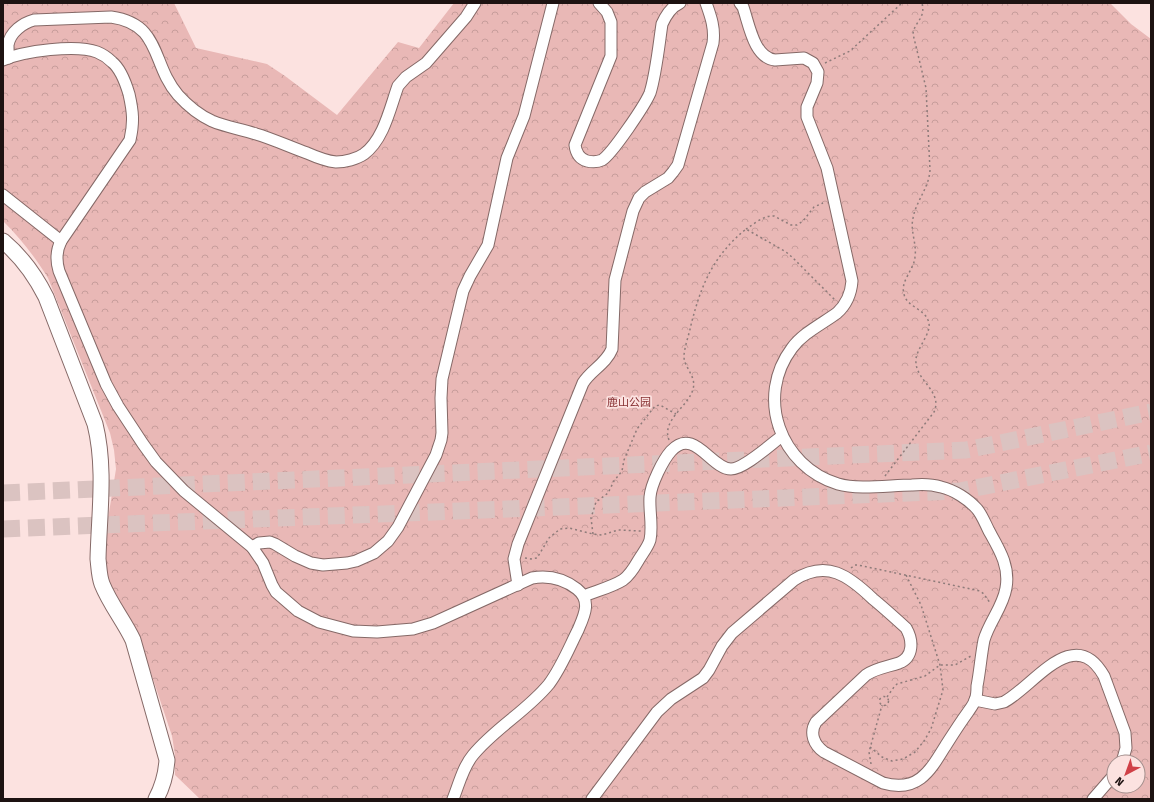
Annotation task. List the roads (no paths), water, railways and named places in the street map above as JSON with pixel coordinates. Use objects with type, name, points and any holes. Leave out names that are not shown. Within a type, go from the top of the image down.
[{"type":"street","points":[[453,799],[463,771],[473,755],[541,692],[556,674],[585,615],[586,602],[584,596],[572,586],[558,579],[549,576],[532,578],[424,626],[413,629],[388,631],[353,631],[319,622],[308,617],[290,605],[276,592],[264,563],[252,547],[184,491],[156,462],[143,444],[106,384],[62,282],[57,264],[58,248],[130,140],[133,126],[133,110],[122,75],[113,62],[96,52],[76,49],[29,52],[6,59],[10,38],[20,26],[27,22],[42,19],[120,18],[137,25],[144,31],[168,81],[178,94],[199,114],[223,126],[256,134],[322,160],[345,162],[364,154],[371,147],[382,131],[398,86],[402,81],[426,63],[466,17],[475,3]]},
{"type":"street","points":[[252,547],[259,543],[270,542],[311,563],[323,565],[347,563],[356,561],[374,553],[388,542],[398,527],[436,455],[441,440],[442,379],[462,295],[466,283],[485,253],[490,241],[507,158],[524,116],[553,3]]},
{"type":"street","points":[[599,3],[607,12],[611,22],[611,56],[575,145],[575,150],[578,155],[587,161],[593,162],[602,160],[611,152],[647,99],[652,86],[664,18],[671,9],[680,3]]},
{"type":"street","points":[[518,585],[514,568],[514,557],[518,544],[583,383],[589,374],[604,362],[612,349],[617,270],[635,204],[645,192],[668,178],[678,165],[713,43],[714,26],[706,3]]},
{"type":"street","points":[[592,799],[648,722],[664,705],[703,678],[726,640],[738,628],[801,576],[827,570],[835,571],[846,576],[859,585],[906,628],[912,641],[911,648],[905,659],[898,663],[872,671],[866,675],[814,726],[814,740],[819,749],[883,783],[897,786],[912,783],[926,775],[931,770],[975,700],[986,634],[1003,599],[1006,587],[1006,565],[1003,557],[976,509],[957,494],[940,486],[926,484],[847,486],[837,484],[818,475],[800,460],[792,452],[782,436],[777,422],[775,402],[777,381],[783,363],[799,340],[843,308],[850,296],[852,281],[827,168],[807,117],[807,107],[818,77],[816,67],[809,59],[775,60],[762,54],[757,47],[743,7],[740,3]]},
{"type":"street","points":[[3,195],[61,242]]},
{"type":"street","points":[[3,241],[21,259],[39,284],[95,424],[99,441],[101,471],[98,559],[99,572],[106,593],[128,628],[133,640],[167,760],[166,775],[156,799]]},
{"type":"street","points":[[584,596],[618,583],[628,576],[648,546],[650,540],[651,490],[667,457],[679,444],[687,443],[694,445],[721,466],[732,469],[744,465],[782,436]]},
{"type":"street","points":[[975,700],[995,704],[1004,702],[1058,660],[1072,655],[1088,658],[1100,669],[1104,676],[1125,733],[1126,748],[1124,754]]},
{"type":"street","points":[[1093,799],[1106,784]]},
{"type":"tunnel","points":[[3,493],[966,450],[1151,412]]},
{"type":"tunnel","points":[[3,529],[960,491],[1151,453]]},
{"type":"park label","name":"鹿山公园","points":[[629,402]]}]
